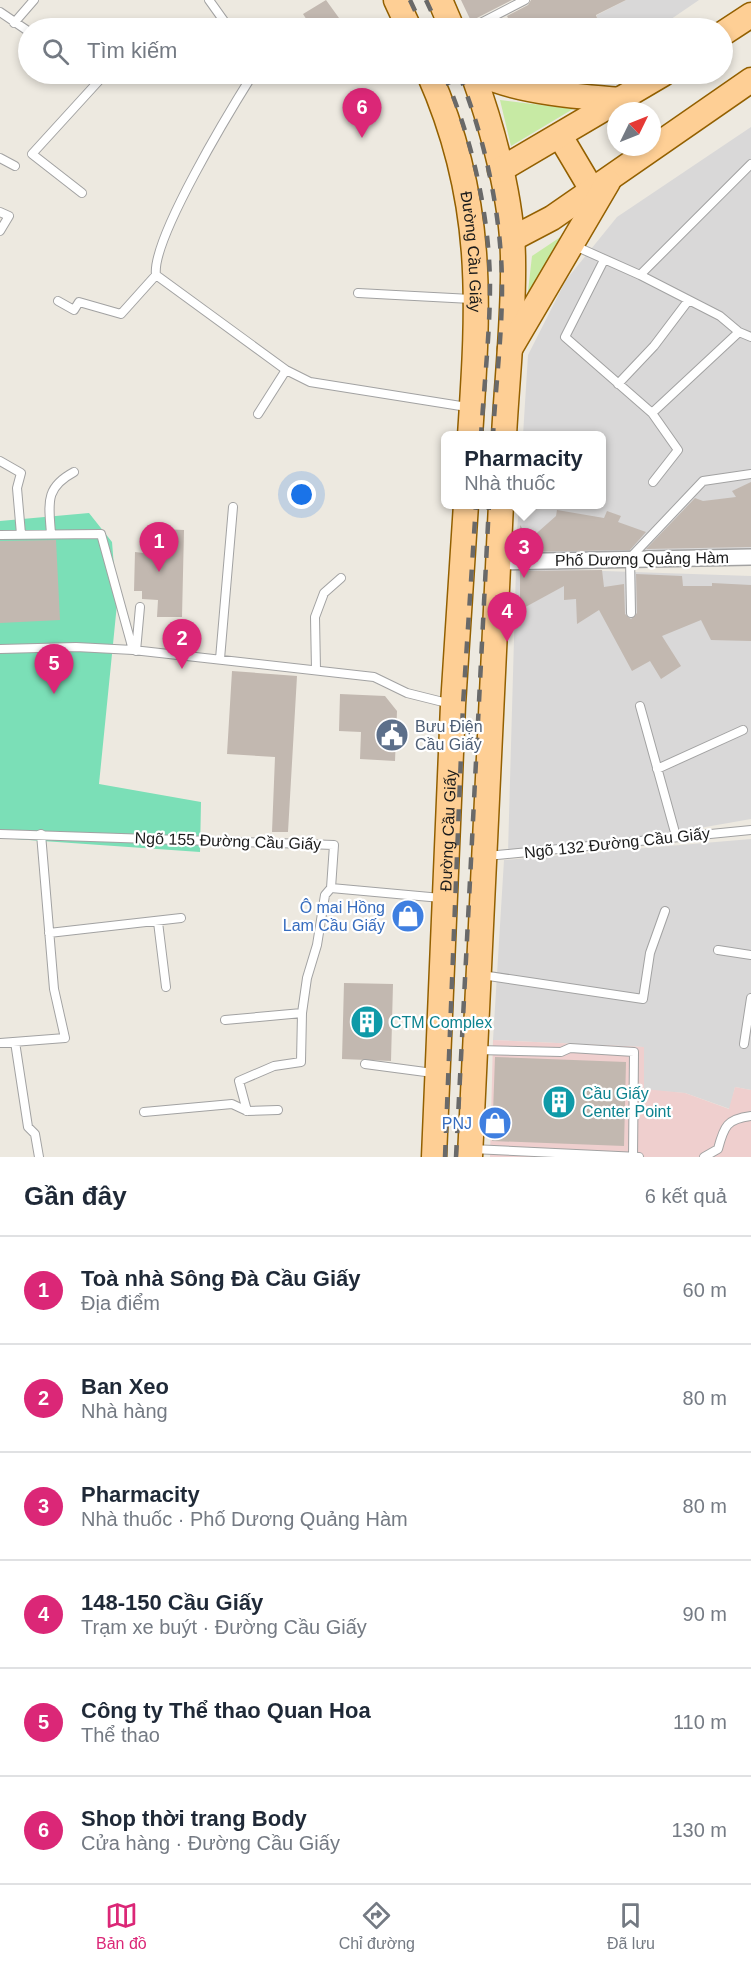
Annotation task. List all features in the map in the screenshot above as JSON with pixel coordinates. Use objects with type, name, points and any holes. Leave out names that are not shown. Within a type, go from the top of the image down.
[{"type":"main road","points":[[396,0],[404,18]]},
{"type":"main road","points":[[440,0],[448,18]]},
{"type":"main road","points":[[733,27],[751,15]]},
{"type":"main road","points":[[512,239],[552,218],[751,80]]},
{"type":"main road","name":"Đường Cầu Giấy","points":[[433,84],[456,143],[466,183],[476,257],[470,431]]},
{"type":"main road","points":[[476,84],[500,170],[512,239],[513,296],[504,431]]},
{"type":"main road","points":[[536,84],[573,96],[622,100]]},
{"type":"main road","points":[[500,170],[647,84]]},
{"type":"main road","points":[[560,136],[591,190]]},
{"type":"main road","points":[[508,352],[539,304],[612,175]]},
{"type":"main road","name":"Đường Cầu Giấy","points":[[434,1157],[453,705],[466,509]]},
{"type":"main road","points":[[470,1153],[501,509]]},
{"type":"main road","points":[[448,813],[485,814]]},
{"type":"street","name":"Phố Dương Quảng Hàm","points":[[498,562],[630,558],[751,558]]},
{"type":"lane","points":[[18,18],[34,0]]},
{"type":"lane","points":[[209,0],[222,18]]},
{"type":"lane","points":[[490,18],[525,0]]},
{"type":"lane","points":[[0,12],[18,25]]},
{"type":"lane","points":[[14,23],[18,18]]},
{"type":"lane","points":[[81,193],[32,154],[96,84]]},
{"type":"lane","points":[[247,84],[174,214],[154,264],[156,275],[286,370],[310,382],[472,408]]},
{"type":"lane","points":[[0,158],[15,166]]},
{"type":"lane","points":[[640,275],[751,164]]},
{"type":"lane","points":[[0,212],[9,216],[0,231]]},
{"type":"lane","points":[[571,244],[640,275],[720,316],[739,332],[751,337]]},
{"type":"lane","points":[[604,260],[565,337],[652,413],[678,450],[653,482]]},
{"type":"lane","points":[[58,302],[74,310],[79,302],[121,314],[156,275]]},
{"type":"lane","points":[[358,293],[476,300]]},
{"type":"lane","points":[[618,384],[654,346],[688,301]]},
{"type":"lane","points":[[652,413],[739,332]]},
{"type":"lane","points":[[258,414],[286,370]]},
{"type":"lane","points":[[0,461],[21,473],[17,488],[21,534]]},
{"type":"lane","points":[[51,534],[49,497],[59,480],[75,472]]},
{"type":"lane","points":[[631,613],[630,558],[703,481],[751,474]]},
{"type":"lane","points":[[220,659],[233,507]]},
{"type":"lane","points":[[0,535],[101,534],[134,651]]},
{"type":"lane","points":[[316,670],[315,617],[324,593],[340,578]]},
{"type":"lane","points":[[134,651],[140,607]]},
{"type":"lane","points":[[0,649],[76,647],[134,651],[374,677],[406,693],[453,705]]},
{"type":"lane","points":[[640,706],[676,836]]},
{"type":"lane","points":[[657,769],[743,730]]},
{"type":"lane","name":"Ngõ 132 Đường Cầu Giấy","points":[[483,856],[751,830]]},
{"type":"lane","name":"Ngõ 155 Đường Cầu Giấy","points":[[0,834],[334,845],[331,888]]},
{"type":"lane","points":[[0,1042],[64,1038],[54,989],[41,834]]},
{"type":"lane","points":[[247,1111],[239,1081],[273,1066],[301,1062],[302,1013],[325,895],[331,888],[445,898]]},
{"type":"lane","points":[[477,974],[643,999],[650,953],[665,911]]},
{"type":"lane","points":[[49,933],[180,918]]},
{"type":"lane","points":[[158,922],[166,987]]},
{"type":"lane","points":[[718,950],[751,955]]},
{"type":"lane","points":[[744,1044],[751,998]]},
{"type":"lane","points":[[225,1020],[302,1013]]},
{"type":"lane","points":[[15,1042],[27,1127],[35,1134],[39,1157]]},
{"type":"lane","points":[[475,1050],[561,1052],[570,1048],[634,1052],[633,1157]]},
{"type":"lane","points":[[365,1064],[438,1073]]},
{"type":"lane","points":[[144,1112],[232,1104],[247,1111],[278,1110]]},
{"type":"lane","points":[[704,1157],[718,1149],[723,1130],[734,1119],[751,1116]]},
{"type":"lane","points":[[470,1153],[639,1157]]},
{"type":"shaded area","points":[[626,0],[699,0],[673,18],[596,18],[597,15]]},
{"type":"shaded area","points":[[751,127],[751,555],[515,558],[519,509],[606,509],[606,431],[523,431],[528,355],[566,280],[617,217]]},
{"type":"shaded area","points":[[516,568],[751,576],[751,819],[620,842],[508,852]]},
{"type":"shaded area","points":[[751,839],[751,1090],[735,1087],[730,1109],[685,1093],[644,1090],[643,1047],[493,1040],[504,860]]},
{"type":"shaded area","points":[[493,1040],[644,1047],[644,1089],[685,1093],[729,1109],[735,1087],[751,1090],[751,1157],[490,1157]]},
{"type":"green space","points":[[500,100],[573,109],[511,146]]},
{"type":"green space","points":[[562,236],[527,300],[532,256]]},
{"type":"green space","points":[[89,513],[112,542],[117,604],[99,784],[201,802],[200,852],[0,838],[0,521]]},
{"type":"building","points":[[326,0],[339,18],[306,18],[303,14]]},
{"type":"building","points":[[461,0],[512,0],[477,18],[470,18]]},
{"type":"building","points":[[531,0],[626,0],[596,15],[597,18],[508,18],[507,16],[528,5]]},
{"type":"building","points":[[751,482],[751,547],[646,549],[695,498],[703,501],[736,497],[732,491]]},
{"type":"building","points":[[557,510],[604,518],[607,511],[621,516],[618,522],[646,532],[630,550],[520,552],[520,525],[530,539],[556,516]]},
{"type":"building","points":[[162,529],[184,530],[182,617],[157,617],[158,600],[142,599],[142,591],[134,591],[135,552],[143,553],[143,548],[162,549]]},
{"type":"building","points":[[56,540],[60,620],[0,623],[0,541]]},
{"type":"building","points":[[602,570],[604,587],[624,584],[625,614],[631,619],[637,613],[636,574],[682,576],[683,586],[712,586],[712,583],[751,585],[751,641],[711,640],[701,620],[662,636],[681,666],[661,679],[650,661],[632,671],[599,610],[577,624],[576,599],[564,600],[564,586],[520,610],[520,571]]},
{"type":"building","points":[[232,671],[297,676],[288,832],[272,832],[275,757],[227,754]]},
{"type":"building","points":[[340,694],[385,696],[397,711],[395,761],[360,759],[361,732],[339,731]]},
{"type":"building","name":"CTM Complex","points":[[344,983],[393,984],[391,1061],[342,1059]]},
{"type":"building","name":"Cầu Giấy Center Point","points":[[495,1057],[626,1062],[624,1146],[492,1141]]},
{"type":"railway","points":[[410,0],[418,18]]},
{"type":"railway","points":[[426,0],[434,18]]},
{"type":"railway","points":[[448,84],[471,150],[482,203],[489,257],[490,303],[481,431]]},
{"type":"railway","points":[[463,84],[475,118],[487,164],[499,234],[502,301],[493,431]]},
{"type":"railway","points":[[445,1157],[463,705],[476,509]]},
{"type":"railway","points":[[456,1157],[489,509]]},
{"type":"place","name":"Shop thời trang Body","points":[[362,138]]},
{"type":"place","name":"Toà nhà Sông Đà Cầu Giấy","points":[[159,572]]},
{"type":"place","name":"Pharmacity","points":[[524,578]]},
{"type":"place","name":"148-150 Cầu Giấy","points":[[507,642]]},
{"type":"place","name":"Ban Xeo","points":[[182,669]]},
{"type":"place","name":"Công ty Thể thao Quan Hoa","points":[[54,694]]},
{"type":"place","name":"Bưu Điện Cầu Giấy","points":[[392,735]]},
{"type":"place","name":"Ô mai Hồng Lam Cầu Giấy","points":[[408,916]]},
{"type":"place","name":"CTM Complex","points":[[367,1022]]},
{"type":"place","name":"Cầu Giấy Center Point","points":[[559,1102]]},
{"type":"place","name":"PNJ","points":[[495,1123]]}]
